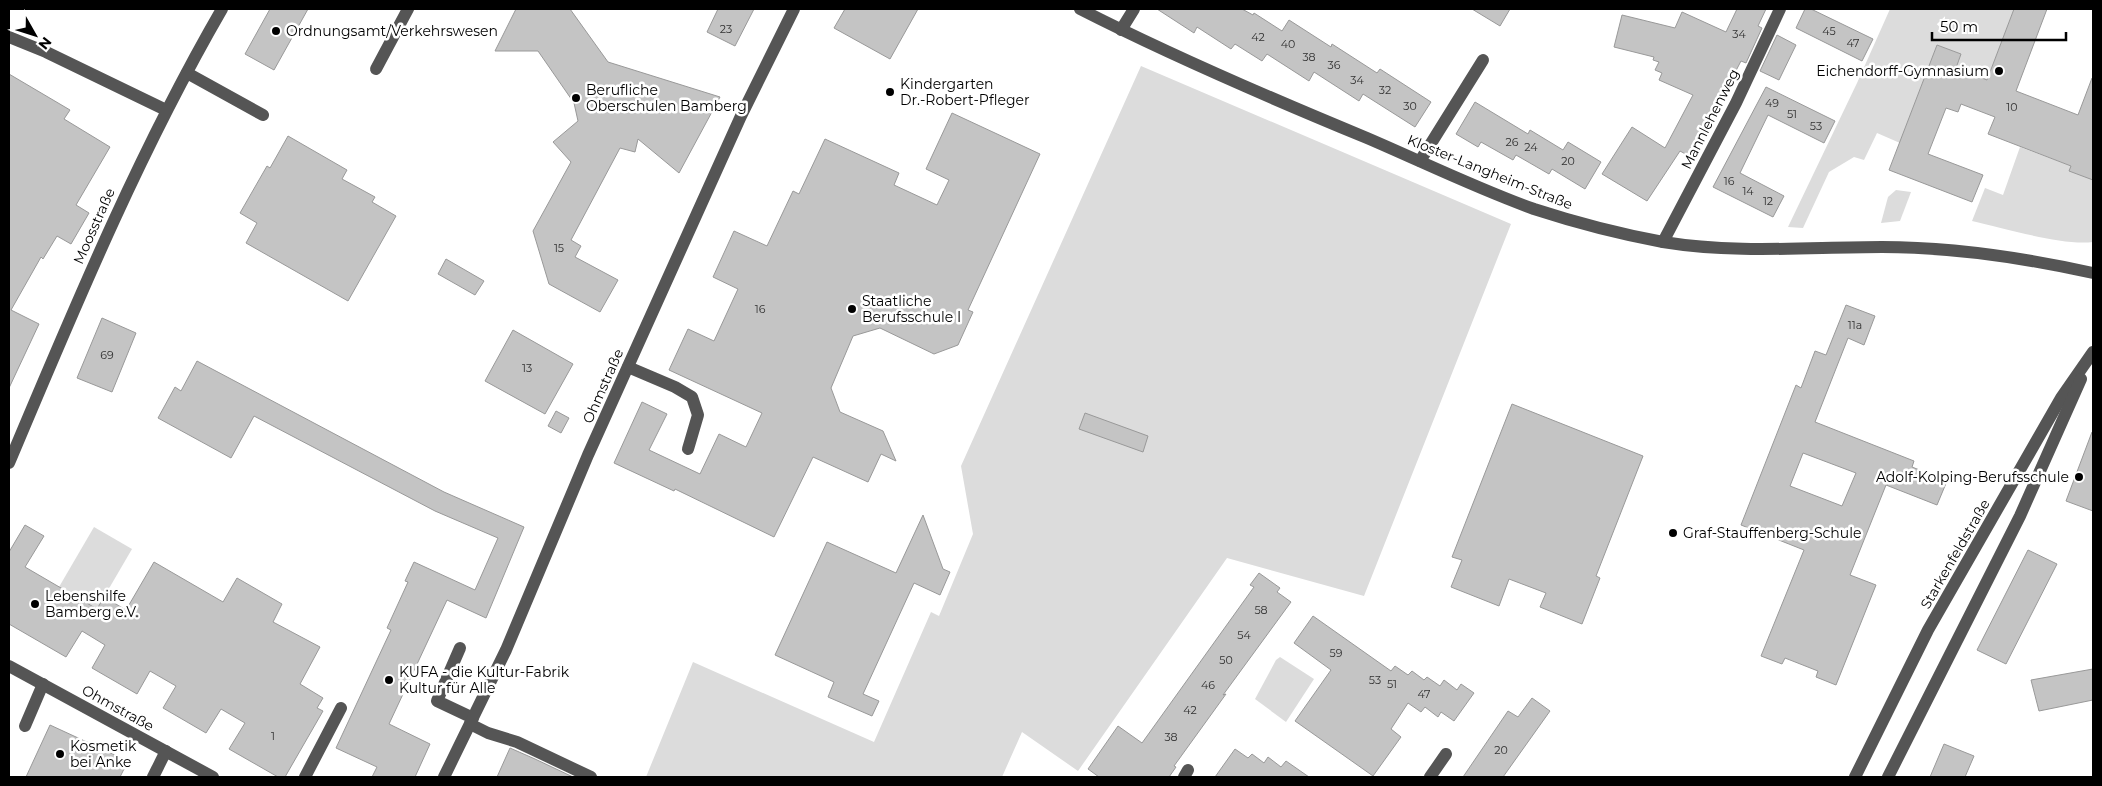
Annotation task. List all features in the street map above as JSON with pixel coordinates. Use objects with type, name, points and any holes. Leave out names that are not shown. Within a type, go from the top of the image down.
[{"type":"street","name":"Moosstraße","points":[[9,463],[101,246],[166,110],[222,9]]},
{"type":"street","points":[[376,68],[408,9]]},
{"type":"street","name":"Ohmstraße","points":[[444,777],[506,650],[588,455],[741,116],[794,9]]},
{"type":"street","name":"Kloster-Langheim-Straße","points":[[1080,9],[1121,30],[1284,104],[1548,213],[1602,229],[1663,242],[1761,250],[1883,247],[1925,249],[2039,262],[2093,273]]},
{"type":"street","points":[[1121,30],[1134,9]]},
{"type":"street","name":"Mannlehenweg","points":[[1663,242],[1736,103],[1780,9]]},
{"type":"street","points":[[9,36],[166,110]]},
{"type":"street","points":[[1420,161],[1483,60]]},
{"type":"street","points":[[187,73],[263,115]]},
{"type":"street","name":"Starkenfeldstraße","points":[[1855,777],[1928,630],[2061,398],[2093,352]]},
{"type":"street","name":"Starkenfeldstraße","points":[[1888,777],[2020,516],[2093,352]]},
{"type":"street","points":[[628,367],[675,387],[692,397],[698,414],[688,449]]},
{"type":"street","points":[[460,648],[436,701],[472,721],[488,733],[517,742],[591,777]]},
{"type":"street","name":"Ohmstraße","points":[[9,666],[213,777]]},
{"type":"street","points":[[25,726],[43,684]]},
{"type":"street","points":[[305,777],[341,708]]},
{"type":"street","points":[[153,777],[166,751]]},
{"type":"street","points":[[1430,777],[1446,754]]},
{"type":"shaded area","points":[[1890,9],[2014,9],[1987,80],[1956,68],[1961,54],[1937,45],[1900,143],[1877,133],[1864,160],[1854,157],[1829,172],[1803,228],[1788,227],[1857,83]]},
{"type":"shaded area","points":[[1141,66],[1511,224],[1364,596],[1227,558],[1078,771],[1022,732],[1002,777],[646,777],[693,662],[874,742],[931,612],[939,616],[973,534],[961,466]]},
{"type":"shaded area","points":[[2020,147],[2071,166],[2092,179],[2093,176],[2093,242],[2080,243],[2050,239],[1972,221],[1985,188],[2003,195]]},
{"type":"shaded area","points":[[1896,190],[1911,192],[1900,221],[1881,223],[1888,197]]},
{"type":"shaded area","points":[[94,527],[132,549],[97,609],[59,587]]},
{"type":"shaded area","points":[[1280,657],[1314,679],[1286,722],[1255,699],[1276,660]]},
{"type":"building","name":"Ordnungsamt/Verkehrswesen","points":[[270,9],[308,9],[274,70],[245,54]]},
{"type":"building","points":[[516,9],[570,9],[608,62],[720,97],[679,173],[638,139],[635,152],[620,148],[571,240],[581,246],[575,257],[618,280],[600,312],[549,284],[533,231],[571,162],[553,142],[578,121],[574,103],[538,51],[495,51]]},
{"type":"building","points":[[718,9],[754,9],[735,46],[707,32]]},
{"type":"building","points":[[845,9],[918,9],[890,59],[834,28]]},
{"type":"building","points":[[1157,9],[1242,9],[1253,15],[1254,13],[1282,31],[1289,20],[1331,47],[1332,44],[1377,73],[1380,69],[1431,102],[1415,127],[1363,94],[1359,101],[1314,72],[1309,81],[1267,54],[1262,61],[1235,44],[1231,49],[1197,27],[1194,33]]},
{"type":"building","points":[[1472,9],[1510,9],[1500,26]]},
{"type":"building","points":[[1737,9],[1766,9],[1758,26],[1762,28],[1746,63],[1741,61],[1691,157],[1680,151],[1647,201],[1602,174],[1632,127],[1665,148],[1693,95],[1659,80],[1662,73],[1655,70],[1659,62],[1653,60],[1654,57],[1614,47],[1622,15],[1675,28],[1682,12],[1726,32]]},
{"type":"building","points":[[1805,9],[1811,9],[1873,39],[1862,61],[1796,28]]},
{"type":"building","points":[[2014,9],[2047,9],[2016,91],[2078,115],[2093,78],[2093,180],[2069,171],[2071,166],[1988,134],[1995,117],[1961,104],[1958,112],[1946,108],[1928,154],[1983,175],[1972,202],[1889,170],[1937,45],[1961,54],[1956,68],[1987,80]]},
{"type":"building","points":[[1777,35],[1796,45],[1779,80],[1760,71]]},
{"type":"building","points":[[9,74],[70,110],[64,119],[110,147],[76,205],[89,213],[71,244],[57,236],[43,259],[41,257],[11,310],[39,324],[9,388]]},
{"type":"building","points":[[1766,87],[1835,121],[1824,143],[1768,115],[1740,173],[1784,196],[1773,217],[1713,187]]},
{"type":"building","points":[[1475,102],[1528,134],[1530,130],[1563,150],[1568,142],[1601,162],[1585,189],[1552,169],[1549,174],[1516,155],[1513,160],[1481,142],[1478,147],[1456,134]]},
{"type":"building","points":[[952,113],[1040,154],[968,310],[973,312],[958,345],[934,354],[880,328],[853,336],[831,388],[840,412],[883,431],[896,461],[881,454],[868,482],[813,457],[774,537],[675,489],[674,491],[614,463],[642,402],[667,414],[649,450],[700,474],[719,434],[746,447],[762,413],[669,370],[688,329],[714,341],[738,289],[713,277],[734,231],[767,246],[793,191],[799,194],[825,139],[899,173],[894,185],[937,205],[949,180],[926,169]]},
{"type":"building","points":[[288,136],[347,170],[342,179],[375,197],[372,202],[396,216],[348,301],[246,243],[257,223],[240,213],[267,166],[270,168]]},
{"type":"building","points":[[446,259],[484,281],[475,295],[438,274]]},
{"type":"building","points":[[1846,305],[1875,316],[1864,345],[1848,338],[1815,422],[1914,461],[1912,467],[1947,481],[1937,505],[1886,485],[1850,575],[1876,585],[1836,685],[1816,677],[1818,671],[1785,658],[1782,664],[1761,656],[1804,550],[1741,525],[1796,385],[1801,388],[1815,351],[1826,355]],"holes":[[[1803,453],[1856,473],[1842,506],[1790,486]]]},
{"type":"building","points":[[102,318],[136,333],[112,392],[77,378]]},
{"type":"building","points":[[513,330],[573,364],[545,414],[485,381]]},
{"type":"building","points":[[197,361],[444,492],[524,527],[486,618],[447,600],[389,724],[430,744],[415,777],[372,777],[377,767],[336,748],[391,630],[387,628],[408,582],[405,581],[414,562],[475,590],[498,538],[435,511],[254,416],[231,458],[158,418],[175,387],[181,391]]},
{"type":"building","points":[[1512,404],[1643,456],[1596,576],[1600,578],[1582,624],[1540,607],[1546,593],[1509,579],[1499,606],[1451,587],[1462,560],[1452,557]]},
{"type":"building","points":[[556,411],[569,418],[561,433],[548,426]]},
{"type":"building","points":[[1085,413],[1148,436],[1143,452],[1079,429]]},
{"type":"building","points":[[2093,432],[2093,511],[2066,501]]},
{"type":"building","points":[[923,515],[943,569],[950,572],[940,595],[914,583],[863,694],[879,701],[872,716],[828,697],[834,682],[775,655],[827,542],[896,573]]},
{"type":"building","points":[[25,525],[44,536],[25,567],[97,609],[104,597],[126,610],[154,562],[223,602],[237,578],[282,604],[273,622],[320,647],[300,684],[323,698],[317,708],[323,711],[285,777],[278,777],[229,749],[245,723],[221,709],[206,733],[163,708],[176,686],[150,671],[137,694],[92,668],[105,645],[82,631],[66,657],[9,624],[9,552]]},
{"type":"building","points":[[2028,550],[2057,564],[2006,664],[1977,650]]},
{"type":"building","points":[[1259,573],[1280,588],[1277,592],[1291,602],[1223,695],[1226,694],[1174,766],[1176,767],[1169,777],[1099,777],[1088,769],[1118,726],[1142,743],[1254,587],[1250,585]]},
{"type":"building","points":[[1313,616],[1391,671],[1395,666],[1408,675],[1412,671],[1424,680],[1427,677],[1440,686],[1444,680],[1457,690],[1461,684],[1474,693],[1454,721],[1441,712],[1438,717],[1425,707],[1421,712],[1408,703],[1391,729],[1401,737],[1373,776],[1295,721],[1331,670],[1294,643]]},
{"type":"building","points":[[2093,669],[2093,700],[2039,711],[2031,680]]},
{"type":"building","points":[[1532,698],[1550,711],[1503,777],[1463,777],[1508,711],[1518,717]]},
{"type":"building","points":[[50,725],[128,761],[120,777],[26,777]]},
{"type":"building","points":[[1944,744],[1974,756],[1965,777],[1930,777]]},
{"type":"building","points":[[510,748],[535,759],[573,777],[497,777]]},
{"type":"building","points":[[1235,749],[1248,758],[1252,754],[1264,763],[1268,757],[1281,767],[1286,761],[1309,777],[1215,777]]},
{"type":"place","name":"Ordnungsamt/Verkehrswesen","points":[[276,31]]},
{"type":"place","name":"Eichendorff-Gymnasium","points":[[1999,71]]},
{"type":"place","name":"Kindergarten Dr.-Robert-Pfleger","points":[[890,92]]},
{"type":"place","name":"Berufliche Oberschulen Bamberg","points":[[576,98]]},
{"type":"place","name":"Staatliche Berufsschule I","points":[[852,309]]},
{"type":"place","name":"Adolf-Kolping-Berufsschule","points":[[2079,477]]},
{"type":"place","name":"Graf-Stauffenberg-Schule","points":[[1673,533]]},
{"type":"place","name":"Lebenshilfe Bamberg e.V.","points":[[35,604]]},
{"type":"place","name":"KUFA - die Kultur-Fabrik Kultur für Alle","points":[[389,680]]},
{"type":"place","name":"Kosmetik bei Anke","points":[[60,754]]}]
